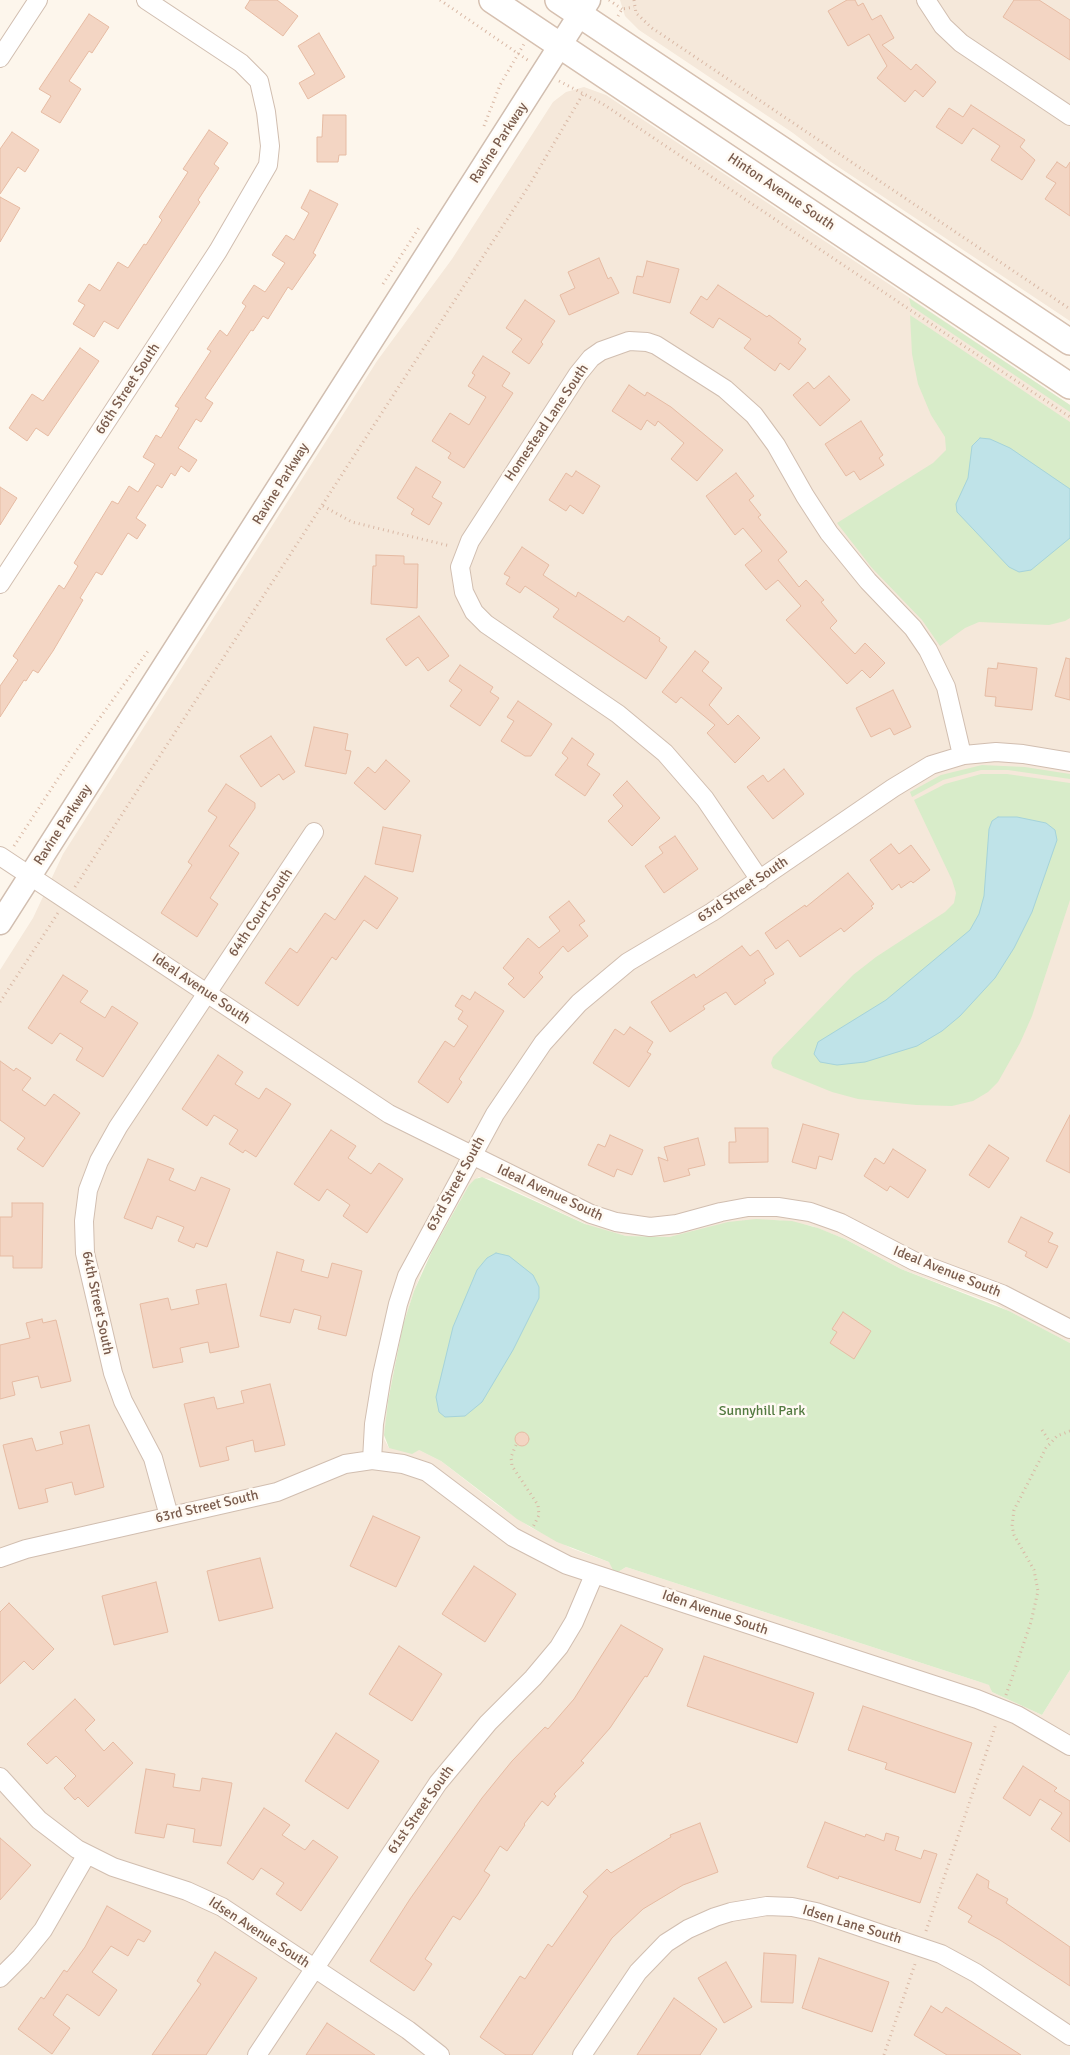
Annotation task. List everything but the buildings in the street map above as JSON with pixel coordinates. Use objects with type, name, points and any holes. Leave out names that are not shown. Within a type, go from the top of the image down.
[{"type":"main road","name":"Hinton Avenue South","points":[[492,0],[1070,386]]},
{"type":"main road","points":[[558,0],[585,7],[1070,342]]},
{"type":"street","points":[[0,58],[38,0]]},
{"type":"street","name":"66th Street South","points":[[2,575],[218,251],[268,165],[270,146],[266,112],[259,81],[241,63],[146,0]]},
{"type":"street","points":[[926,0],[943,26],[961,43],[1070,116]]},
{"type":"street","name":"Ravine Parkway","points":[[0,923],[562,46],[585,7]]},
{"type":"street","name":"Homestead Lane South","points":[[760,880],[694,786],[653,742],[618,714],[492,628],[474,612],[465,596],[460,576],[466,550],[586,362],[606,348],[620,343],[638,341],[656,345],[725,389],[750,411],[764,428],[829,533],[868,581],[913,628],[928,650],[948,694],[962,755]]},
{"type":"street","name":"63rd Street South","points":[[0,1558],[19,1551],[276,1492],[345,1464],[372,1460],[379,1391],[402,1292],[414,1261],[495,1114],[536,1053],[579,1003],[628,962],[712,912],[912,776],[936,763],[962,755],[1008,752],[1070,762]]},
{"type":"street","name":"64th Court South","points":[[208,993],[314,832]]},
{"type":"street","name":"Ideal Avenue South","points":[[2,858],[389,1114],[592,1214],[629,1225],[670,1225],[727,1210],[757,1206],[791,1209],[821,1215],[841,1222],[914,1261],[993,1290],[1067,1321]]},
{"type":"street","name":"64th Street South","points":[[169,1516],[153,1458],[124,1401],[113,1373],[87,1264],[84,1214],[90,1185],[103,1153],[208,993]]},
{"type":"street","name":"Iden Avenue South","points":[[372,1460],[408,1465],[427,1472],[513,1537],[544,1554],[594,1575],[630,1585],[977,1699],[1017,1714],[1070,1746]]},
{"type":"street","name":"61st Street South","points":[[257,2055],[446,1773],[483,1729],[537,1674],[559,1647],[574,1622],[594,1575]]},
{"type":"street","name":"Idsen Avenue South","points":[[0,1776],[46,1826],[87,1854],[121,1870],[204,1898],[408,2030],[440,2055]]},
{"type":"street","points":[[0,1978],[32,1946],[87,1854]]},
{"type":"street","name":"Idsen Lane South","points":[[582,2055],[634,1977],[666,1943],[688,1929],[715,1917],[740,1910],[767,1906],[792,1907],[816,1912],[940,1954],[976,1973],[1070,2036]]},
{"type":"path","points":[[440,0],[519,54],[500,85],[490,114],[480,131]]},
{"type":"path","points":[[609,0],[622,9]]},
{"type":"path","points":[[634,0],[636,13],[652,28],[1070,309]]},
{"type":"path","points":[[574,90],[603,104],[1070,417]]},
{"type":"path","points":[[75,886],[323,506],[543,163],[583,94]]},
{"type":"path","points":[[379,290],[425,218]]},
{"type":"path","points":[[323,506],[352,522],[466,550]]},
{"type":"path","points":[[2,858],[152,646]]},
{"type":"path","points":[[0,1002],[56,916]]},
{"type":"path","points":[[1042,1430],[1050,1442]]},
{"type":"path","points":[[1008,1690],[1031,1622],[1038,1591],[1034,1570],[1014,1535],[1012,1526],[1014,1510],[1050,1442],[1060,1434],[1070,1431]]},
{"type":"path","points":[[516,1445],[511,1457],[512,1466],[538,1505],[539,1515],[533,1526]]},
{"type":"path","points":[[925,1934],[997,1720]]},
{"type":"path","points":[[884,2055],[914,1966]]},
{"type":"shaded area","points":[[620,0],[1070,0],[1070,321],[831,162],[793,133],[639,30],[625,16]]},
{"type":"shaded area","points":[[584,87],[606,95],[1070,405],[1070,1343],[995,1304],[901,1269],[845,1239],[812,1226],[778,1220],[741,1221],[669,1237],[626,1236],[592,1227],[490,1179],[479,1177],[469,1185],[426,1261],[414,1291],[403,1325],[388,1401],[384,1439],[389,1448],[419,1450],[441,1461],[496,1504],[530,1527],[573,1549],[609,1562],[618,1572],[626,1567],[990,1685],[992,1692],[1042,1715],[1070,1670],[1070,2055],[0,2055],[0,970],[33,918],[63,854],[377,361],[452,259],[553,102],[566,92]]},
{"type":"green space","points":[[909,298],[1070,405],[1070,412],[911,306]]},
{"type":"green space","points":[[910,315],[1070,422],[1070,618],[1065,621],[1049,625],[979,622],[965,628],[940,646],[922,620],[872,568],[837,523],[933,463],[946,450],[945,437],[931,415],[918,384],[912,354]]},
{"type":"green space","points":[[982,765],[1025,767],[1070,774],[1070,779],[1008,770],[981,770],[943,780],[912,797],[910,792],[941,775]]},
{"type":"green space","points":[[981,774],[1007,774],[1070,783],[1070,900],[1032,1016],[1020,1043],[998,1082],[988,1092],[973,1101],[952,1106],[916,1105],[858,1099],[832,1092],[773,1068],[771,1063],[773,1057],[853,975],[876,957],[945,912],[954,903],[956,893],[952,880],[914,800],[945,784]]},
{"type":"green space","name":"Sunnyhill Park","points":[[482,1177],[585,1224],[626,1236],[669,1237],[728,1222],[756,1219],[792,1221],[818,1228],[845,1239],[901,1269],[1009,1311],[1070,1343],[1070,1670],[1042,1715],[992,1692],[989,1685],[626,1567],[618,1572],[613,1570],[609,1562],[557,1542],[517,1519],[441,1461],[419,1450],[412,1454],[389,1448],[384,1435],[388,1401],[403,1325],[414,1291],[433,1249],[469,1185],[475,1179]]},
{"type":"water","points":[[980,438],[990,439],[1010,448],[1070,489],[1070,538],[1031,570],[1019,572],[1009,567],[957,512],[956,504],[968,478],[972,446]]},
{"type":"water","points":[[998,817],[1017,817],[1046,823],[1055,830],[1057,840],[1032,912],[1014,948],[995,978],[960,1016],[942,1031],[917,1046],[865,1062],[837,1065],[820,1062],[814,1054],[818,1042],[886,1000],[970,930],[979,914],[984,896],[989,829],[992,821]]},
{"type":"water","points":[[496,1253],[509,1256],[533,1275],[539,1287],[539,1298],[513,1350],[482,1402],[465,1416],[445,1417],[439,1412],[436,1397],[453,1327],[477,1270],[487,1258]]}]
